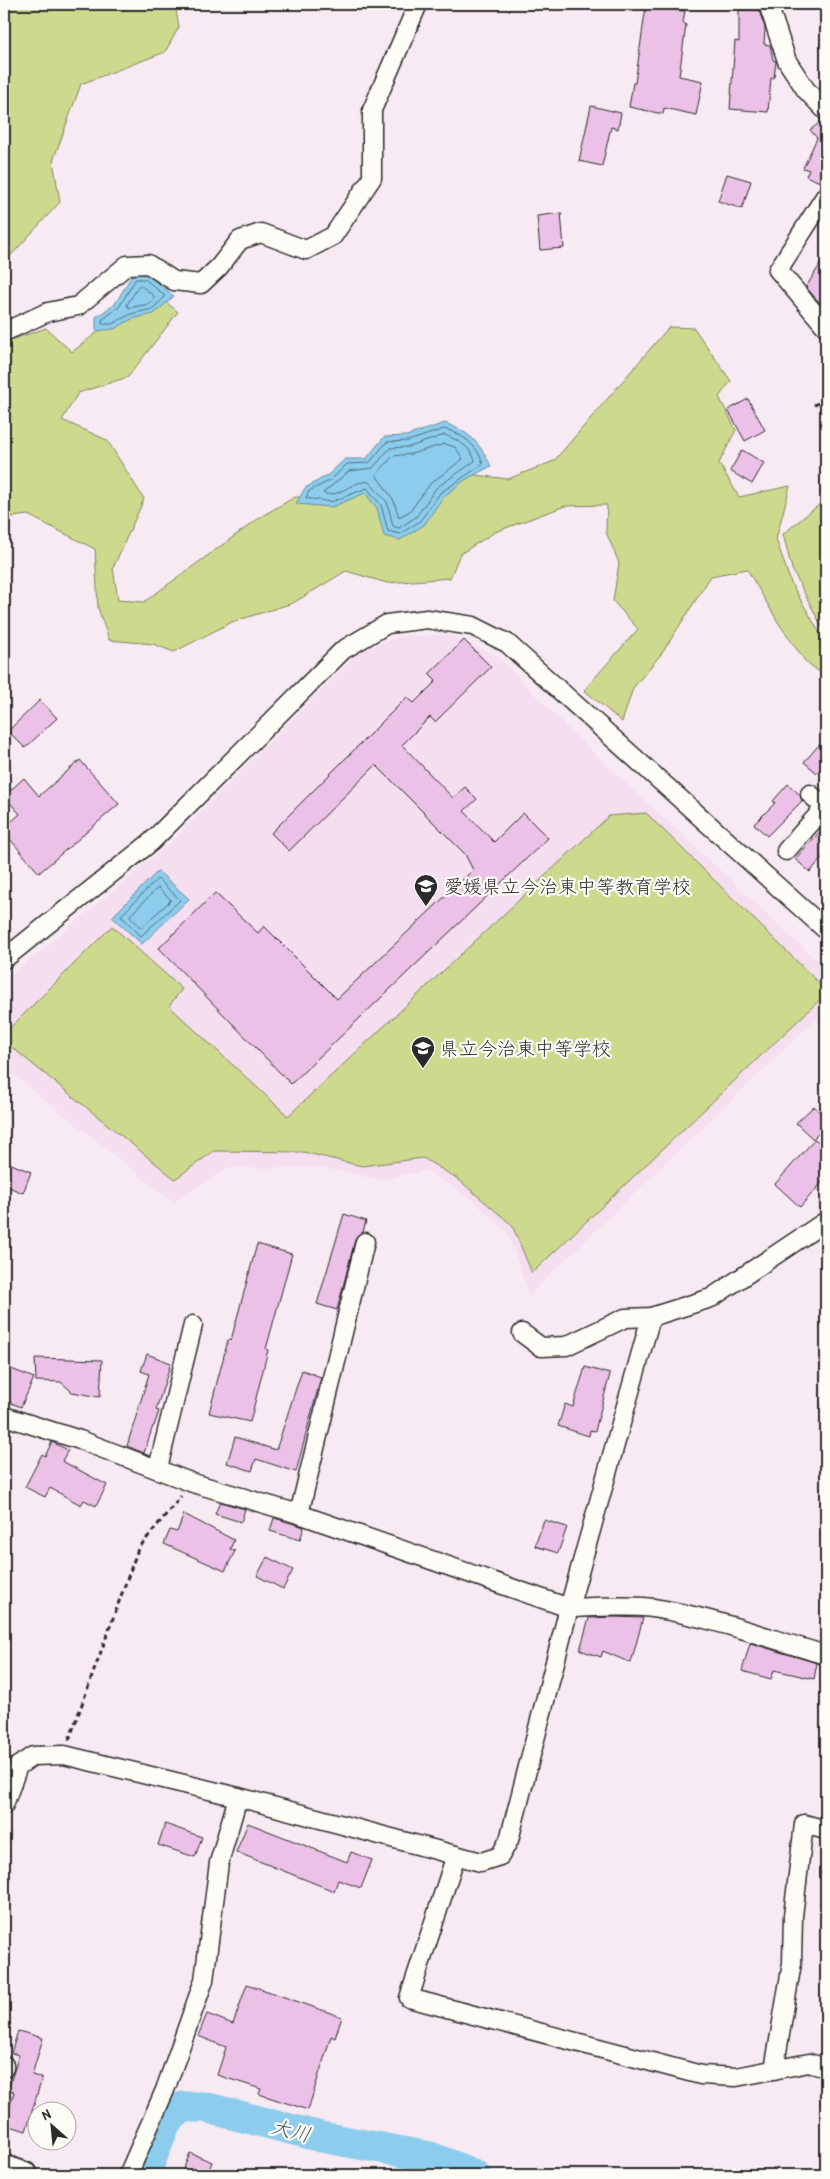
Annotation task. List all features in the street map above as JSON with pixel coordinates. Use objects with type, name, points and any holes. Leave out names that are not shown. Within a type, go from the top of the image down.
[{"type":"main road","points":[[4,2168],[24,2175]]},
{"type":"street","points":[[4,332],[48,312],[78,306],[128,265],[148,264],[174,281],[201,284],[219,267],[240,240],[261,233],[306,250],[333,236],[372,178],[372,110],[418,4]]},
{"type":"street","points":[[768,4],[787,61],[806,90],[826,111]]},
{"type":"street","points":[[826,195],[778,270],[826,327]]},
{"type":"street","points":[[4,959],[151,842],[343,650],[387,624],[427,619],[473,626],[507,643],[826,930]]},
{"type":"street","points":[[786,851],[826,807],[810,794]]},
{"type":"street","points":[[522,1333],[542,1347],[566,1346],[625,1318],[651,1316],[712,1298],[826,1222]]},
{"type":"street","points":[[299,1514],[365,1242]]},
{"type":"street","points":[[4,1805],[11,1763],[33,1756],[64,1755],[238,1796],[482,1862],[500,1856],[509,1840],[569,1608],[651,1316]]},
{"type":"street","points":[[158,1468],[193,1325]]},
{"type":"street","points":[[4,1416],[39,1425],[158,1468],[193,1483],[299,1514],[569,1608],[612,1606],[653,1608],[700,1618],[826,1655]]},
{"type":"street","points":[[128,2175],[165,2090],[204,1980],[219,1863],[238,1796]]},
{"type":"street","points":[[774,2070],[792,1963],[793,1916],[804,1824],[826,1830]]},
{"type":"street","points":[[456,1855],[409,1998],[701,2075],[736,2077],[809,2063],[826,2068]]},
{"type":"path","points":[[814,405],[826,400]]},
{"type":"path","points":[[64,1755],[138,1549],[193,1483]]},
{"type":"shaded area","name":"愛媛県立今治東中等教育学校","points":[[448,635],[496,655],[576,736],[826,969],[826,1009],[529,1295],[508,1233],[473,1200],[426,1170],[381,1180],[324,1168],[228,1168],[173,1202],[4,1067],[4,981],[167,846],[359,652],[399,636]]},
{"type":"green space","points":[[4,4],[105,4],[125,10],[136,4],[175,4],[179,27],[165,52],[81,84],[53,161],[60,202],[4,263]]},
{"type":"green space","points":[[161,298],[178,312],[128,377],[78,393],[62,420],[107,440],[144,499],[113,568],[118,600],[144,602],[262,516],[295,497],[330,496],[459,473],[508,479],[554,461],[669,327],[694,328],[731,381],[719,397],[736,430],[719,463],[739,497],[790,486],[776,539],[791,583],[826,644],[826,677],[805,661],[778,622],[747,569],[711,576],[662,653],[633,688],[622,722],[584,690],[638,629],[613,601],[619,563],[606,532],[607,505],[565,506],[495,532],[460,554],[450,578],[387,583],[346,571],[293,603],[232,622],[174,652],[153,644],[109,640],[98,608],[95,549],[28,515],[4,518],[4,306],[8,341],[46,328],[72,352],[113,320]]},
{"type":"green space","points":[[826,499],[826,635],[792,569],[783,534]]},
{"type":"green space","points":[[646,813],[826,990],[826,994],[532,1273],[512,1225],[458,1179],[423,1158],[362,1166],[303,1152],[214,1151],[175,1179],[4,1041],[4,1034],[112,926],[182,989],[169,1006],[288,1116],[609,816]]},
{"type":"water","points":[[146,274],[174,296],[154,314],[132,319],[114,329],[96,331],[96,317],[115,304],[132,275]]},
{"type":"water","points":[[445,423],[468,434],[478,444],[491,466],[465,480],[443,497],[424,525],[400,540],[384,536],[377,508],[365,493],[332,507],[296,504],[305,488],[328,475],[345,459],[366,459],[384,437],[406,436]]},
{"type":"water","points":[[158,871],[189,899],[142,944],[112,917]]},
{"type":"building","points":[[646,6],[685,11],[683,22],[686,25],[679,76],[703,81],[696,115],[664,108],[663,114],[629,107],[633,83],[635,83]]},
{"type":"building","points":[[739,10],[759,10],[765,28],[764,44],[770,45],[773,60],[776,61],[774,78],[771,78],[768,112],[730,109],[735,41],[739,42]]},
{"type":"building","points":[[591,106],[621,113],[618,129],[611,127],[602,166],[579,161]]},
{"type":"building","points":[[822,121],[826,121],[826,170],[820,182],[806,176],[809,170],[803,168],[817,138],[810,130]]},
{"type":"building","points":[[727,174],[751,181],[742,209],[718,201]]},
{"type":"building","points":[[561,213],[564,248],[540,250],[537,216]]},
{"type":"building","points":[[826,255],[826,306],[817,300],[806,287]]},
{"type":"building","points":[[748,399],[765,430],[745,441],[728,410]]},
{"type":"building","points":[[742,450],[764,463],[752,484],[730,471]]},
{"type":"building","points":[[464,640],[491,667],[435,722],[430,717],[402,745],[453,798],[465,787],[477,799],[464,811],[494,842],[523,813],[548,838],[291,1084],[159,948],[215,893],[258,933],[264,926],[337,999],[473,870],[465,854],[376,765],[289,851],[271,833],[407,697],[414,703],[436,681],[429,674]]},
{"type":"building","points":[[40,700],[57,718],[25,748],[8,731]]},
{"type":"building","points":[[826,737],[826,763],[817,773],[804,762]]},
{"type":"building","points":[[80,760],[119,804],[39,873],[4,832],[4,828],[20,814],[4,796],[24,778],[39,796]]},
{"type":"building","points":[[788,784],[800,795],[802,801],[767,836],[754,824],[775,803],[773,801]]},
{"type":"building","points":[[826,825],[826,853],[810,872],[795,859]]},
{"type":"building","points":[[814,1106],[826,1119],[826,1126],[813,1139],[796,1123]]},
{"type":"building","points":[[815,1139],[826,1149],[826,1178],[800,1207],[775,1184]]},
{"type":"building","points":[[4,1161],[31,1172],[23,1193],[4,1185]]},
{"type":"building","points":[[344,1214],[366,1221],[363,1232],[355,1240],[337,1310],[317,1304]]},
{"type":"building","points":[[257,1244],[292,1254],[266,1349],[268,1350],[250,1422],[209,1413],[228,1340],[231,1340]]},
{"type":"building","points":[[147,1354],[171,1363],[156,1410],[159,1411],[144,1453],[127,1446],[149,1374],[141,1371]]},
{"type":"building","points":[[35,1358],[102,1360],[100,1397],[72,1392],[61,1382],[36,1381]]},
{"type":"building","points":[[4,1366],[34,1378],[21,1407],[4,1400]]},
{"type":"building","points":[[585,1367],[610,1374],[595,1431],[590,1430],[589,1436],[558,1426],[565,1404],[573,1407]]},
{"type":"building","points":[[302,1370],[321,1377],[296,1472],[256,1459],[252,1471],[227,1463],[235,1437],[276,1450]]},
{"type":"building","points":[[52,1442],[68,1450],[62,1461],[107,1485],[96,1506],[84,1500],[81,1505],[50,1488],[45,1497],[25,1487],[42,1454],[45,1456]]},
{"type":"building","points":[[220,1502],[245,1509],[241,1522],[215,1514]]},
{"type":"building","points":[[184,1514],[234,1540],[230,1549],[235,1551],[225,1571],[164,1544],[170,1530],[177,1532]]},
{"type":"building","points":[[274,1518],[304,1527],[300,1540],[270,1531]]},
{"type":"building","points":[[544,1520],[567,1527],[558,1553],[535,1546]]},
{"type":"building","points":[[267,1557],[293,1570],[283,1589],[257,1576]]},
{"type":"building","points":[[589,1618],[643,1618],[631,1663],[603,1651],[601,1657],[580,1650]]},
{"type":"building","points":[[750,1643],[817,1663],[814,1679],[774,1670],[771,1679],[742,1671]]},
{"type":"building","points":[[248,1823],[347,1862],[351,1852],[372,1860],[361,1888],[338,1880],[334,1891],[236,1852]]},
{"type":"building","points":[[165,1824],[202,1837],[195,1857],[158,1845]]},
{"type":"building","points":[[247,1984],[342,2017],[335,2038],[331,2036],[308,2110],[259,2094],[261,2089],[217,2075],[226,2047],[198,2036],[207,2014],[233,2024]]},
{"type":"building","points":[[18,2031],[43,2038],[32,2075],[42,2078],[35,2102],[28,2102],[28,2124],[26,2131],[4,2124],[14,2092],[8,2090],[19,2055],[11,2053]]},
{"type":"building","points":[[190,2153],[212,2162],[207,2175],[181,2175]]},
{"type":"waterway","name":"大川","points":[[145,2175],[166,2122],[183,2107],[204,2107],[321,2137],[430,2157],[475,2175]]},
{"type":"place","name":"愛媛県立今治東中等教育学校","points":[[426,907]]},
{"type":"place","name":"県立今治東中等学校","points":[[423,1069]]}]
